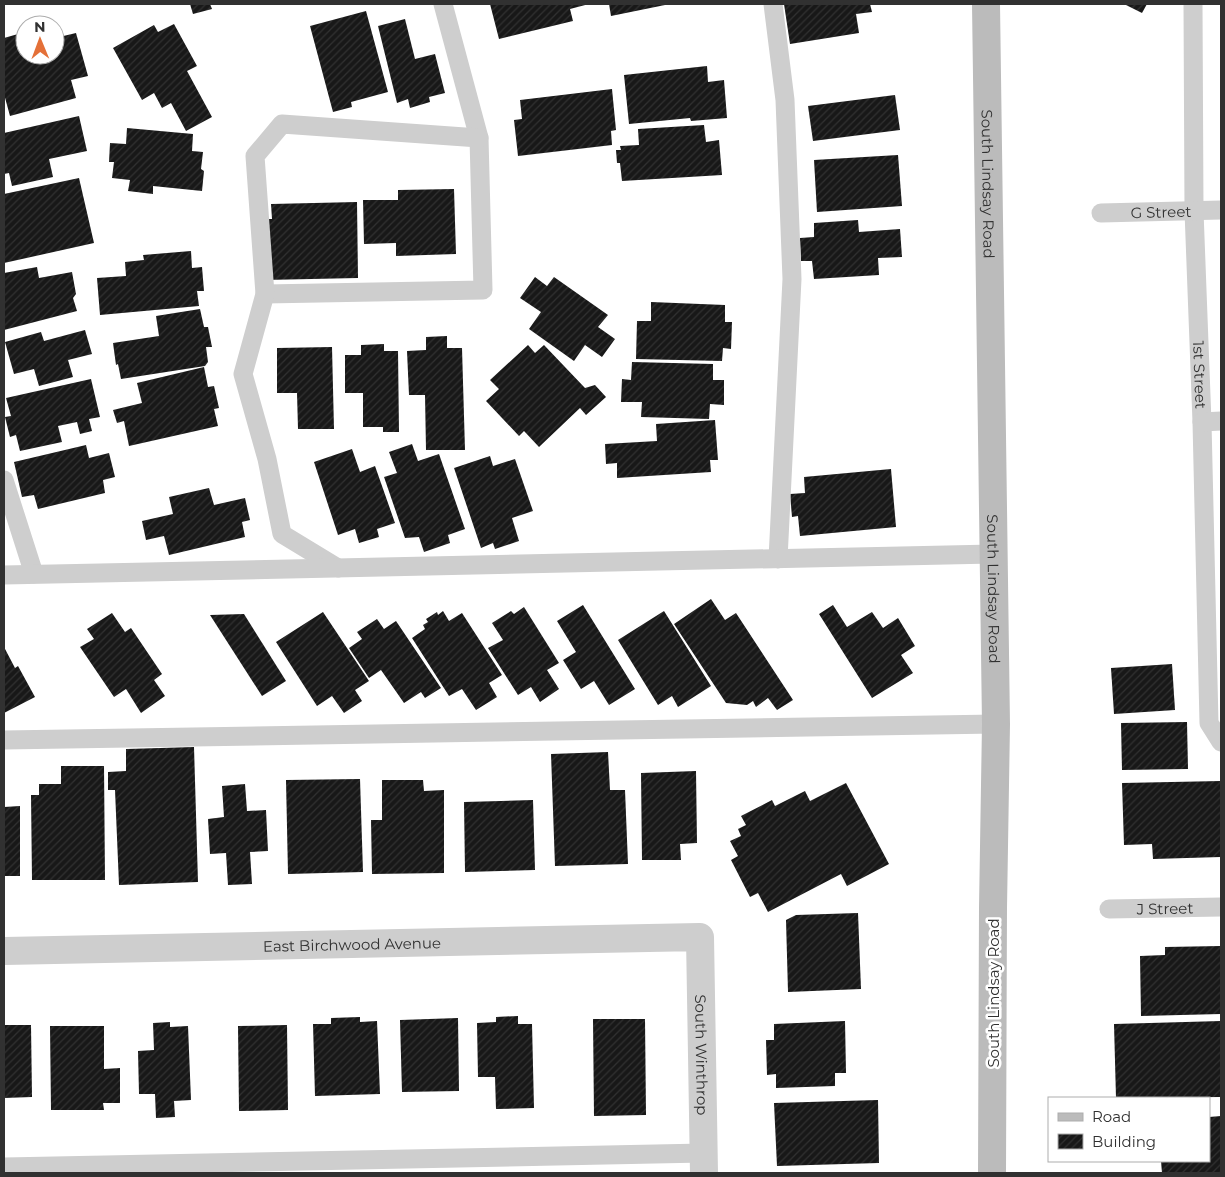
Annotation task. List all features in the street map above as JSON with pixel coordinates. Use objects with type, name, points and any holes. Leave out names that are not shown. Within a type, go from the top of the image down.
[{"type":"main road","name":"South Lindsay Road","points":[[986,4],[996,724],[992,1173]]},
{"type":"street","name":"East Birchwood Avenue","points":[[4,951],[700,937]]},
{"type":"street","name":"South Winthrop","points":[[700,937],[704,1163]]},
{"type":"lane","points":[[265,294],[483,290],[479,138],[443,4]]},
{"type":"lane","points":[[773,4],[785,100],[792,279],[778,559]]},
{"type":"lane","name":"1st Street","points":[[1193,4],[1194,211],[1202,422],[1214,627],[1209,723],[1221,742]]},
{"type":"lane","points":[[338,568],[282,534],[267,460],[243,374],[265,294],[255,156],[282,124],[479,138]]},
{"type":"lane","name":"G Street","points":[[1101,213],[1221,210]]},
{"type":"lane","points":[[1202,422],[1221,422]]},
{"type":"lane","points":[[4,480],[34,574]]},
{"type":"lane","points":[[4,575],[994,554]]},
{"type":"lane","points":[[4,740],[996,724]]},
{"type":"lane","name":"J Street","points":[[1109,909],[1221,907]]},
{"type":"lane","points":[[4,1167],[704,1163]]},
{"type":"building","points":[[190,4],[210,4],[212,9],[193,14]]},
{"type":"building","points":[[490,4],[589,4],[570,9],[573,21],[499,39]]},
{"type":"building","points":[[609,4],[665,4],[665,5],[611,16]]},
{"type":"building","points":[[784,4],[870,4],[872,12],[856,14],[859,33],[790,44]]},
{"type":"building","points":[[1124,4],[1147,4],[1142,13]]},
{"type":"building","points":[[366,11],[388,92],[351,102],[352,107],[333,112],[310,26]]},
{"type":"building","points":[[405,19],[415,59],[435,54],[445,93],[429,97],[430,102],[410,108],[408,99],[397,103],[378,26]]},
{"type":"building","points":[[174,24],[197,66],[187,71],[212,117],[186,131],[171,103],[162,108],[154,93],[142,100],[113,48],[154,25],[158,32]]},
{"type":"building","points":[[76,33],[88,76],[71,80],[76,98],[10,116],[4,94],[4,38],[15,35],[15,65],[65,65],[65,36]]},
{"type":"building","points":[[707,66],[708,82],[724,80],[727,118],[691,121],[690,118],[629,124],[624,75]]},
{"type":"building","points":[[612,89],[616,130],[611,131],[612,145],[518,156],[514,120],[522,119],[520,100]]},
{"type":"building","points":[[895,95],[900,130],[813,141],[808,106]]},
{"type":"building","points":[[79,116],[87,151],[49,159],[53,177],[12,186],[9,173],[4,174],[4,133]]},
{"type":"building","points":[[704,125],[706,142],[719,140],[722,175],[622,181],[616,150],[621,150],[620,146],[639,145],[638,129]]},
{"type":"building","points":[[127,128],[193,134],[192,151],[203,152],[201,169],[204,171],[202,191],[153,186],[153,194],[128,191],[130,180],[112,178],[114,162],[109,162],[110,143],[126,144]]},
{"type":"building","points":[[898,155],[902,206],[817,212],[814,160]]},
{"type":"building","points":[[79,178],[94,243],[4,263],[4,194]]},
{"type":"building","points":[[454,189],[456,254],[396,256],[396,243],[364,244],[363,200],[398,200],[398,190]]},
{"type":"building","points":[[357,202],[358,278],[265,280],[264,219],[272,219],[271,204]]},
{"type":"building","points":[[858,220],[859,232],[900,229],[902,257],[878,258],[879,275],[814,279],[812,261],[801,261],[800,238],[814,237],[814,223]]},
{"type":"building","points":[[191,251],[192,268],[202,267],[204,291],[197,291],[199,306],[100,315],[97,278],[126,276],[125,262],[144,260],[143,255]]},
{"type":"building","points":[[37,267],[39,278],[72,272],[76,294],[73,298],[77,311],[4,330],[4,273]]},
{"type":"building","points":[[535,277],[547,286],[554,277],[608,315],[598,327],[615,339],[602,357],[585,345],[574,361],[529,329],[541,312],[520,298]]},
{"type":"building","points":[[651,302],[725,305],[725,322],[732,322],[731,349],[723,348],[722,361],[636,359],[637,321],[651,321]]},
{"type":"building","points":[[200,309],[204,327],[208,327],[212,347],[206,347],[208,362],[205,366],[121,379],[118,364],[116,365],[113,343],[159,336],[156,316]]},
{"type":"building","points":[[85,330],[92,354],[68,360],[73,377],[39,386],[34,369],[14,374],[5,342],[41,332],[44,341]]},
{"type":"building","points":[[447,336],[447,348],[462,348],[465,450],[426,450],[425,395],[409,395],[407,351],[426,350],[426,337]]},
{"type":"building","points":[[384,344],[384,351],[398,351],[399,432],[383,432],[383,427],[363,427],[363,393],[345,393],[345,355],[361,355],[361,345]]},
{"type":"building","points":[[528,345],[535,353],[544,345],[585,388],[595,385],[606,397],[586,415],[580,408],[539,447],[524,431],[519,436],[486,401],[499,389],[490,380]]},
{"type":"building","points":[[332,347],[334,429],[298,429],[297,393],[277,393],[277,348]]},
{"type":"building","points":[[632,362],[713,364],[713,380],[724,380],[724,405],[710,404],[709,419],[641,417],[642,402],[621,402],[622,379],[631,380]]},
{"type":"building","points":[[204,367],[208,387],[214,386],[219,408],[214,409],[218,426],[129,446],[124,421],[117,423],[113,410],[142,403],[137,383]]},
{"type":"building","points":[[91,379],[100,417],[89,419],[92,431],[80,434],[77,422],[58,426],[62,442],[20,451],[16,435],[10,437],[5,417],[11,416],[6,398]]},
{"type":"building","points":[[715,420],[718,460],[710,460],[711,472],[617,478],[617,463],[606,464],[605,444],[657,441],[656,424]]},
{"type":"building","points":[[412,444],[418,461],[439,454],[465,529],[448,535],[450,543],[424,552],[419,537],[405,538],[384,477],[397,473],[389,452]]},
{"type":"building","points":[[86,445],[89,458],[109,453],[115,477],[103,480],[105,493],[38,509],[34,495],[22,497],[14,462]]},
{"type":"building","points":[[352,449],[360,472],[375,466],[395,523],[377,529],[379,537],[359,543],[355,529],[338,535],[314,462]]},
{"type":"building","points":[[490,456],[493,466],[515,459],[533,511],[512,518],[519,541],[495,549],[493,543],[481,548],[454,468]]},
{"type":"building","points":[[891,469],[896,527],[800,536],[798,516],[792,517],[790,494],[805,493],[804,477]]},
{"type":"building","points":[[209,488],[214,505],[245,498],[250,520],[242,522],[245,537],[169,555],[164,536],[146,540],[142,521],[173,514],[169,497]]},
{"type":"building","points":[[711,599],[725,620],[736,613],[793,700],[777,710],[768,698],[756,707],[753,701],[747,705],[726,703],[674,624]]},
{"type":"building","points":[[583,605],[635,689],[609,705],[594,681],[581,689],[563,660],[576,652],[557,621]]},
{"type":"building","points":[[833,605],[847,627],[872,612],[883,628],[898,618],[915,646],[901,655],[913,673],[872,698],[819,614]]},
{"type":"building","points":[[524,607],[559,663],[547,670],[559,689],[540,702],[531,687],[518,695],[488,648],[503,640],[492,623],[511,611],[514,614]]},
{"type":"building","points":[[443,611],[449,621],[462,613],[502,675],[489,683],[497,697],[476,710],[462,689],[449,696],[412,638],[425,629],[423,625],[428,622],[426,619],[437,612],[438,615]]},
{"type":"building","points":[[664,611],[711,686],[678,707],[672,696],[658,705],[618,640]]},
{"type":"building","points":[[323,612],[369,681],[355,690],[362,701],[344,713],[332,696],[317,706],[276,642]]},
{"type":"building","points":[[112,613],[125,632],[131,628],[162,674],[154,680],[165,696],[141,713],[126,689],[114,697],[80,647],[94,639],[87,629]]},
{"type":"building","points":[[244,614],[286,681],[262,696],[210,615]]},
{"type":"building","points":[[377,619],[384,629],[396,621],[441,688],[425,698],[421,692],[404,703],[381,670],[369,678],[349,648],[362,639],[357,632]]},
{"type":"building","points":[[4,647],[15,668],[18,666],[35,697],[4,713]]},
{"type":"building","points":[[1172,664],[1175,710],[1114,714],[1111,668]]},
{"type":"building","points":[[1187,722],[1188,769],[1122,770],[1121,723]]},
{"type":"building","points":[[194,747],[198,882],[119,885],[115,790],[108,790],[108,772],[126,771],[126,749]]},
{"type":"building","points":[[608,752],[610,790],[625,790],[628,864],[555,866],[551,754]]},
{"type":"building","points":[[61,766],[104,766],[105,880],[32,880],[31,795],[39,795],[39,784],[61,784]]},
{"type":"building","points":[[696,771],[697,843],[680,844],[681,860],[642,860],[641,773]]},
{"type":"building","points":[[360,779],[363,872],[288,874],[286,780]]},
{"type":"building","points":[[382,780],[423,780],[424,791],[444,790],[444,873],[372,874],[371,820],[382,820]]},
{"type":"building","points":[[1221,781],[1221,857],[1153,859],[1152,844],[1124,845],[1122,783]]},
{"type":"building","points":[[846,783],[889,864],[847,886],[841,874],[768,912],[758,893],[750,897],[731,860],[738,856],[730,841],[741,836],[738,829],[746,825],[741,816],[772,800],[775,806],[805,791],[810,801]]},
{"type":"building","points":[[245,784],[247,811],[266,810],[268,851],[250,852],[252,884],[228,885],[226,853],[210,854],[208,819],[224,817],[222,786]]},
{"type":"building","points":[[533,800],[535,870],[465,872],[464,802]]},
{"type":"building","points":[[20,806],[20,876],[4,876],[4,807]]},
{"type":"building","points":[[858,913],[861,989],[788,992],[786,920],[796,915]]},
{"type":"building","points":[[1221,946],[1221,1014],[1141,1016],[1140,956],[1165,955],[1165,947]]},
{"type":"building","points":[[518,1016],[518,1024],[532,1024],[534,1108],[496,1109],[495,1077],[478,1077],[477,1023],[496,1022],[496,1017]]},
{"type":"building","points":[[360,1017],[360,1022],[377,1021],[380,1094],[315,1096],[313,1024],[331,1024],[331,1018]]},
{"type":"building","points":[[458,1018],[459,1091],[402,1092],[400,1020]]},
{"type":"building","points":[[593,1019],[645,1019],[646,1115],[594,1116]]},
{"type":"building","points":[[845,1021],[846,1073],[835,1073],[835,1086],[776,1088],[776,1074],[767,1075],[766,1040],[774,1040],[774,1024]]},
{"type":"building","points":[[1221,1021],[1221,1097],[1116,1097],[1114,1024]]},
{"type":"building","points":[[170,1022],[170,1027],[188,1026],[191,1100],[174,1101],[175,1117],[156,1118],[155,1094],[139,1094],[138,1051],[154,1050],[153,1023]]},
{"type":"building","points":[[4,1025],[31,1025],[32,1097],[4,1098]]},
{"type":"building","points":[[287,1025],[288,1110],[239,1111],[238,1026]]},
{"type":"building","points":[[50,1026],[104,1026],[104,1069],[120,1068],[120,1103],[103,1103],[104,1110],[51,1110]]},
{"type":"building","points":[[878,1100],[879,1163],[777,1166],[774,1103]]},
{"type":"building","points":[[1221,1116],[1221,1173],[1162,1173],[1161,1162],[1210,1162],[1210,1117]]}]
